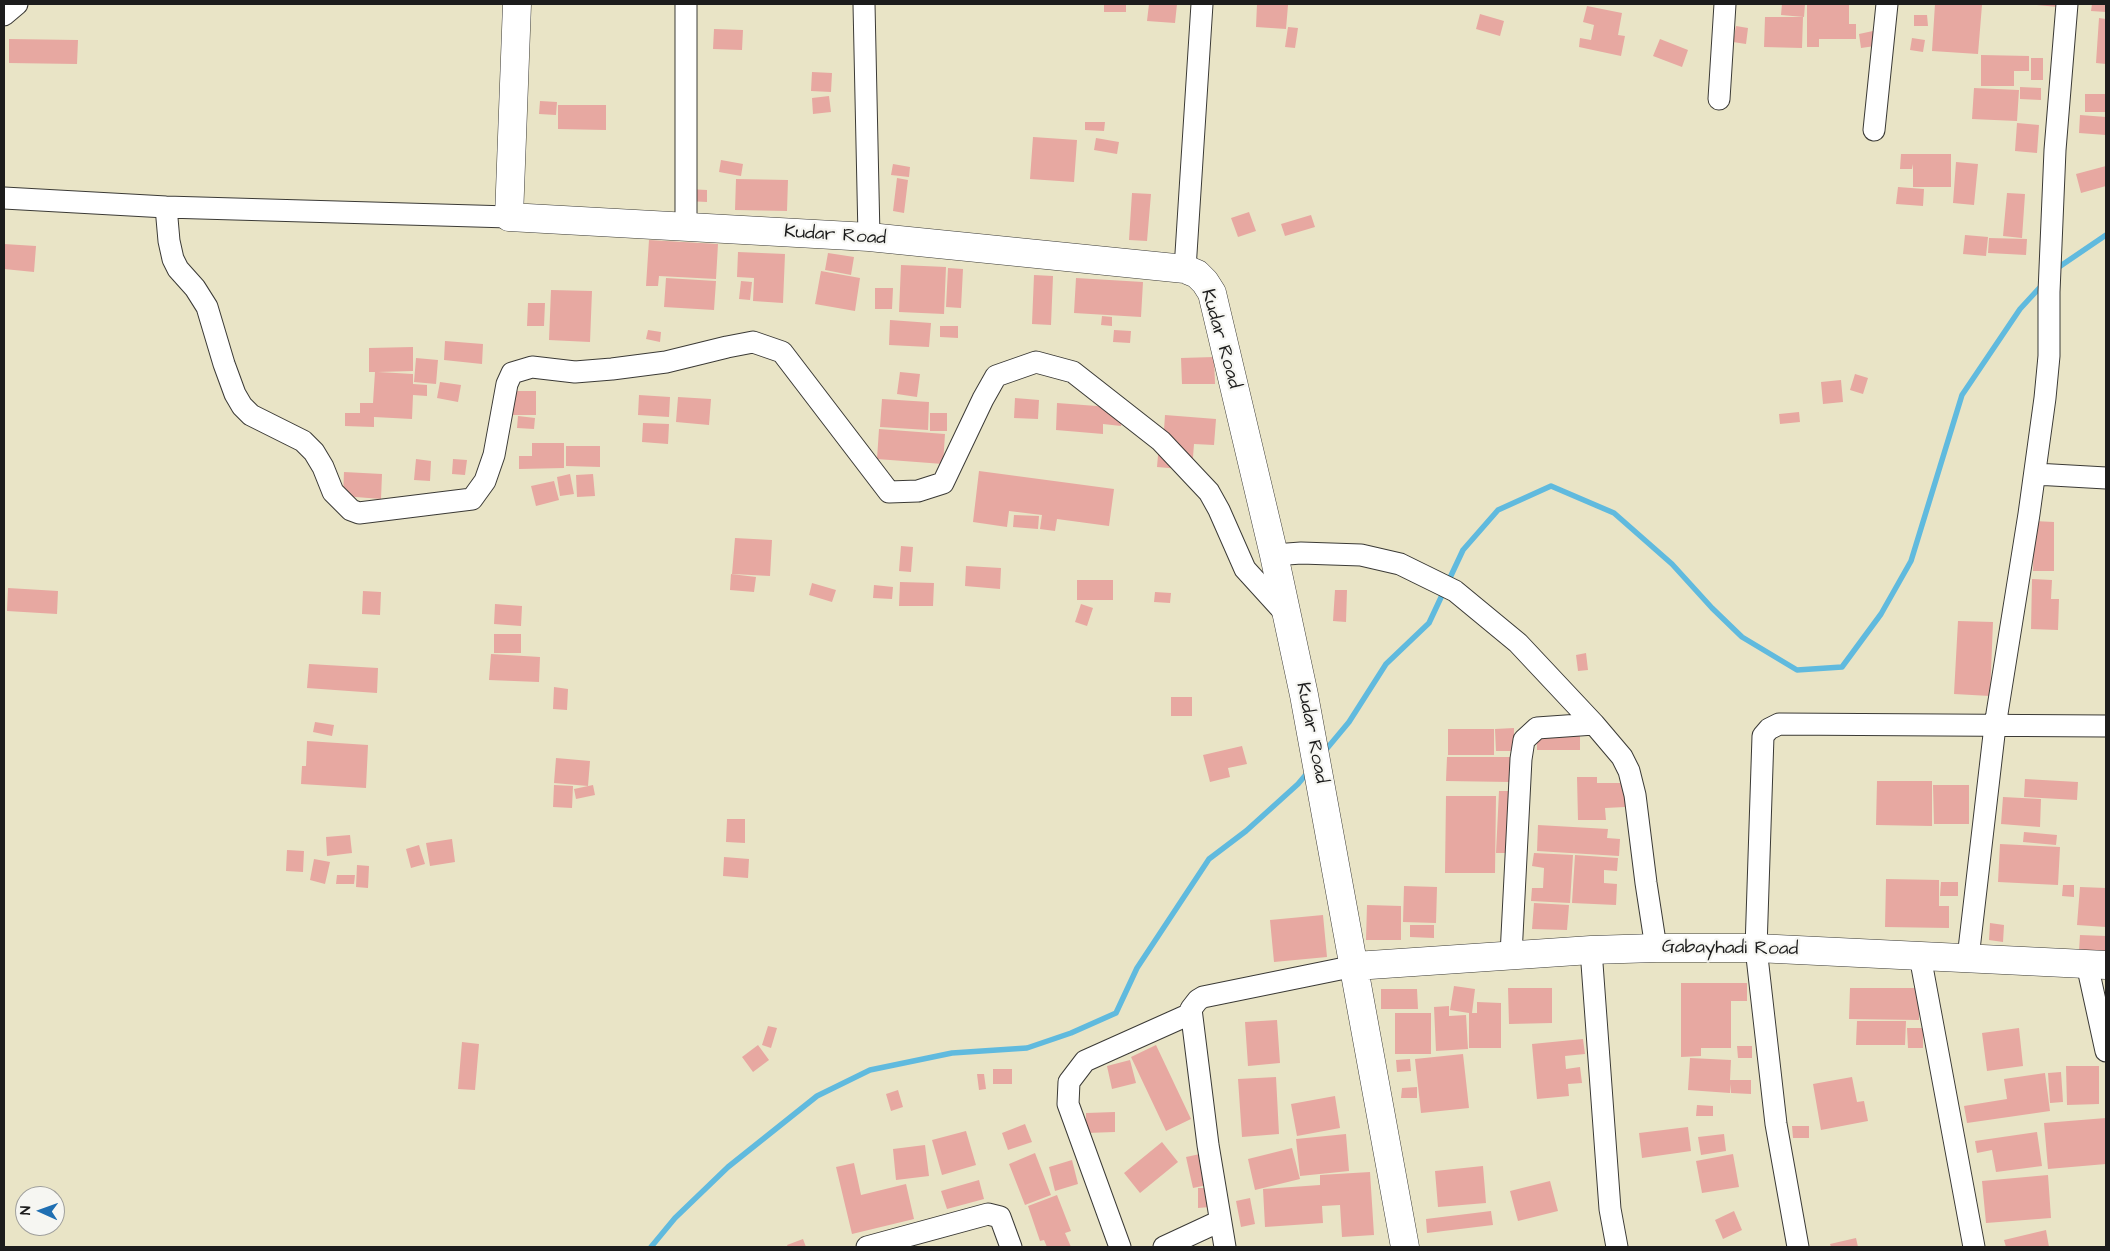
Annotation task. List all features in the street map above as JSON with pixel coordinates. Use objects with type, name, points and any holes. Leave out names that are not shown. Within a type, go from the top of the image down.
[{"type":"street","points":[[4,15],[17,4]]},
{"type":"street","points":[[4,198],[166,207],[509,217],[517,4]]},
{"type":"street","points":[[686,4],[686,226]]},
{"type":"street","points":[[864,4],[869,237]]},
{"type":"street","points":[[1185,269],[1202,4]]},
{"type":"street","points":[[1719,99],[1725,4]]},
{"type":"street","points":[[1874,130],[1887,4]]},
{"type":"street","points":[[1968,958],[1995,726],[2035,474],[2049,356],[2049,292],[2055,150],[2067,4]]},
{"type":"street","points":[[166,207],[173,259],[178,269],[195,288],[207,307],[224,364],[235,394],[242,406],[251,415],[303,441],[314,452],[323,467],[333,492],[351,510],[359,512],[472,499],[485,480],[494,454],[508,384],[512,373],[532,367],[575,372],[612,369],[666,362],[727,346],[753,342],[782,352],[889,492],[918,491],[944,483],[983,399],[996,376],[1036,362],[1073,372],[1161,440],[1209,492],[1245,569],[1251,578],[1285,613]]},
{"type":"street","name":"Kudar Road","points":[[509,217],[869,237],[1185,269],[1196,274],[1205,282],[1212,293],[1274,555],[1304,695],[1405,1247]]},
{"type":"street","points":[[2035,474],[2106,478]]},
{"type":"street","points":[[1274,555],[1301,553],[1361,555],[1400,564],[1455,591],[1518,644],[1594,724],[1622,757],[1629,771],[1635,795],[1656,948]]},
{"type":"street","points":[[1510,955],[1521,759],[1524,740],[1537,728],[1594,724]]},
{"type":"street","points":[[1798,1247],[1776,1124],[1756,948],[1763,736],[1768,729],[1779,724],[2106,726]]},
{"type":"street","name":"Gabayhadi Road","points":[[1355,966],[1591,950],[1656,948],[1756,948],[2097,964]]},
{"type":"street","points":[[1591,950],[1610,1209],[1617,1247]]},
{"type":"street","points":[[1920,956],[1974,1247]]},
{"type":"street","points":[[2097,964],[2106,1051]]},
{"type":"street","points":[[1225,1247],[1190,1014],[1194,1004],[1203,996],[1355,966]]},
{"type":"street","points":[[1120,1247],[1068,1104],[1070,1082],[1085,1062],[1190,1014]]},
{"type":"street","points":[[867,1247],[988,1214],[1000,1217],[1011,1247]]},
{"type":"street","points":[[1164,1247],[1220,1220]]},
{"type":"building","points":[[1104,4],[1126,4],[1126,12],[1104,12]]},
{"type":"building","points":[[1149,4],[1177,4],[1175,23],[1147,21]]},
{"type":"building","points":[[1257,4],[1288,5],[1286,29],[1256,27]]},
{"type":"building","points":[[1782,4],[1805,4],[1804,17],[1781,15]]},
{"type":"building","points":[[1807,4],[1849,4],[1849,24],[1856,24],[1856,39],[1819,39],[1819,47],[1807,47]]},
{"type":"building","points":[[1935,4],[1982,5],[1978,54],[1932,51]]},
{"type":"building","points":[[2026,4],[2058,4],[2058,7]]},
{"type":"building","points":[[2092,4],[2106,4],[2106,12],[2091,11]]},
{"type":"building","points":[[1587,6],[1622,13],[1618,35],[1625,36],[1621,56],[1579,47],[1580,38],[1591,40],[1594,25],[1583,22]]},
{"type":"building","points":[[1480,14],[1504,21],[1500,36],[1476,29]]},
{"type":"building","points":[[1914,15],[1927,15],[1928,26],[1914,26]]},
{"type":"building","points":[[1765,17],[1803,17],[1802,48],[1764,47]]},
{"type":"building","points":[[2099,18],[2106,19],[2106,64],[2096,63]]},
{"type":"building","points":[[1736,26],[1748,28],[1746,44],[1733,42]]},
{"type":"building","points":[[1288,27],[1298,28],[1295,48],[1285,47]]},
{"type":"building","points":[[714,29],[743,30],[742,50],[713,49]]},
{"type":"building","points":[[1873,31],[1875,46],[1861,48],[1859,34]]},
{"type":"building","points":[[1912,38],[1925,40],[1923,52],[1910,50]]},
{"type":"building","points":[[9,39],[78,40],[77,64],[9,63]]},
{"type":"building","points":[[1660,39],[1688,50],[1682,67],[1653,56]]},
{"type":"building","points":[[1981,55],[2029,56],[2029,71],[2014,71],[2014,86],[1981,86]]},
{"type":"building","points":[[2031,58],[2043,58],[2043,80],[2031,80]]},
{"type":"building","points":[[812,72],[832,73],[831,92],[811,91]]},
{"type":"building","points":[[2020,87],[2041,88],[2041,100],[2020,99]]},
{"type":"building","points":[[1974,88],[2019,90],[2017,121],[1972,119]]},
{"type":"building","points":[[2085,94],[2106,94],[2106,112],[2085,112]]},
{"type":"building","points":[[829,96],[831,112],[813,114],[812,98]]},
{"type":"building","points":[[540,101],[557,102],[556,115],[539,114]]},
{"type":"building","points":[[558,105],[606,105],[606,130],[558,129]]},
{"type":"building","points":[[2080,115],[2106,117],[2106,135],[2079,133]]},
{"type":"building","points":[[1085,122],[1105,122],[1104,131],[1085,130]]},
{"type":"building","points":[[2017,123],[2039,125],[2037,153],[2015,151]]},
{"type":"building","points":[[1033,137],[1077,140],[1074,182],[1030,179]]},
{"type":"building","points":[[1096,138],[1119,142],[1117,154],[1094,150]]},
{"type":"building","points":[[1901,154],[1951,154],[1951,187],[1913,187],[1913,164],[1912,169],[1900,169]]},
{"type":"building","points":[[721,160],[743,164],[741,176],[719,172]]},
{"type":"building","points":[[1956,162],[1978,164],[1974,205],[1953,203]]},
{"type":"building","points":[[893,164],[910,167],[909,177],[891,175]]},
{"type":"building","points":[[2106,166],[2106,186],[2081,193],[2076,174]]},
{"type":"building","points":[[897,178],[908,180],[904,213],[893,211]]},
{"type":"building","points":[[736,179],[788,180],[787,211],[735,210]]},
{"type":"building","points":[[1898,187],[1924,189],[1923,206],[1896,204]]},
{"type":"building","points":[[688,189],[707,190],[707,202],[687,201]]},
{"type":"building","points":[[1132,193],[1151,194],[1147,241],[1129,240]]},
{"type":"building","points":[[2007,193],[2025,194],[2022,238],[2003,236]]},
{"type":"building","points":[[1249,212],[1256,231],[1238,237],[1231,218]]},
{"type":"building","points":[[1311,215],[1315,227],[1285,236],[1281,224]]},
{"type":"building","points":[[1965,235],[1988,237],[1986,256],[1963,254]]},
{"type":"building","points":[[1989,238],[2027,239],[2026,255],[1988,253]]},
{"type":"building","points":[[649,240],[718,244],[716,279],[659,276],[658,286],[646,286]]},
{"type":"building","points":[[4,244],[36,246],[34,272],[4,269]]},
{"type":"building","points":[[738,252],[785,254],[783,303],[753,301],[754,278],[737,277]]},
{"type":"building","points":[[828,253],[854,257],[851,275],[825,270]]},
{"type":"building","points":[[901,265],[946,267],[944,314],[899,312]]},
{"type":"building","points":[[948,268],[963,269],[961,308],[946,307]]},
{"type":"building","points":[[821,271],[860,278],[855,311],[815,304]]},
{"type":"building","points":[[1034,275],[1053,276],[1051,325],[1032,324]]},
{"type":"building","points":[[666,278],[716,281],[714,310],[664,307]]},
{"type":"building","points":[[1076,278],[1143,282],[1141,317],[1074,313]]},
{"type":"building","points":[[741,281],[752,282],[750,300],[739,299]]},
{"type":"building","points":[[875,288],[893,288],[892,309],[875,309]]},
{"type":"building","points":[[551,290],[592,291],[590,342],[549,340]]},
{"type":"building","points":[[528,303],[545,303],[544,326],[527,326]]},
{"type":"building","points":[[1102,316],[1112,317],[1112,326],[1101,325]]},
{"type":"building","points":[[890,320],[931,323],[929,347],[889,345]]},
{"type":"building","points":[[940,326],[958,326],[958,338],[940,337]]},
{"type":"building","points":[[648,330],[661,332],[660,342],[646,339]]},
{"type":"building","points":[[1114,330],[1131,331],[1130,343],[1113,342]]},
{"type":"building","points":[[445,341],[483,344],[482,364],[444,360]]},
{"type":"building","points":[[413,347],[413,371],[378,372],[413,374],[413,384],[427,385],[427,396],[413,395],[412,419],[374,417],[374,427],[345,426],[345,413],[360,413],[360,403],[373,403],[375,372],[369,372],[369,348]]},
{"type":"building","points":[[1214,357],[1215,384],[1182,384],[1181,358]]},
{"type":"building","points":[[416,358],[438,360],[436,384],[414,382]]},
{"type":"building","points":[[900,372],[920,374],[917,397],[897,394]]},
{"type":"building","points":[[1855,374],[1868,378],[1863,394],[1850,390]]},
{"type":"building","points":[[1841,380],[1843,402],[1823,404],[1821,382]]},
{"type":"building","points":[[440,382],[461,385],[458,402],[437,398]]},
{"type":"building","points":[[511,391],[536,391],[536,415],[511,415]]},
{"type":"building","points":[[639,395],[670,397],[669,417],[638,415]]},
{"type":"building","points":[[678,397],[711,399],[709,425],[676,422]]},
{"type":"building","points":[[1015,398],[1039,400],[1038,419],[1014,418]]},
{"type":"building","points":[[882,399],[929,402],[928,430],[880,427]]},
{"type":"building","points":[[1057,403],[1123,408],[1121,426],[1103,424],[1103,434],[1056,430]]},
{"type":"building","points":[[1799,412],[1800,422],[1780,424],[1779,414]]},
{"type":"building","points":[[930,413],[947,413],[947,431],[930,431]]},
{"type":"building","points":[[1165,415],[1216,419],[1214,445],[1194,444],[1192,470],[1157,467],[1159,444],[1163,445]]},
{"type":"building","points":[[518,416],[535,418],[534,429],[517,428]]},
{"type":"building","points":[[643,423],[669,424],[668,444],[642,442]]},
{"type":"building","points":[[879,429],[945,434],[943,464],[877,459]]},
{"type":"building","points":[[532,443],[564,443],[564,468],[519,469],[519,456],[532,456]]},
{"type":"building","points":[[566,446],[600,446],[600,467],[566,466]]},
{"type":"building","points":[[416,459],[431,461],[430,481],[414,480]]},
{"type":"building","points":[[453,459],[467,460],[465,475],[452,474]]},
{"type":"building","points":[[979,471],[1114,489],[1109,526],[1057,519],[1055,531],[1040,529],[1042,515],[1009,511],[1007,527],[973,522]]},
{"type":"building","points":[[344,472],[382,474],[381,499],[343,496]]},
{"type":"building","points":[[570,474],[574,494],[560,496],[557,477]]},
{"type":"building","points":[[593,474],[595,496],[577,497],[576,475]]},
{"type":"building","points":[[554,481],[559,500],[536,506],[531,486]]},
{"type":"building","points":[[1014,515],[1039,516],[1038,529],[1013,527]]},
{"type":"building","points":[[2034,521],[2054,522],[2054,571],[2033,571]]},
{"type":"building","points":[[735,538],[772,540],[770,576],[732,574]]},
{"type":"building","points":[[901,546],[913,547],[911,572],[899,571]]},
{"type":"building","points":[[966,566],[1001,568],[1000,589],[965,586]]},
{"type":"building","points":[[731,574],[756,577],[754,592],[730,590]]},
{"type":"building","points":[[2032,579],[2052,580],[2051,599],[2059,599],[2058,630],[2031,629]]},
{"type":"building","points":[[1077,580],[1113,580],[1113,600],[1077,600]]},
{"type":"building","points":[[900,582],[934,583],[933,606],[899,606]]},
{"type":"building","points":[[812,583],[836,590],[832,602],[809,595]]},
{"type":"building","points":[[874,585],[893,587],[892,599],[873,598]]},
{"type":"building","points":[[8,588],[58,591],[57,614],[7,611]]},
{"type":"building","points":[[1335,590],[1347,590],[1346,622],[1333,621]]},
{"type":"building","points":[[363,591],[381,592],[380,615],[362,614]]},
{"type":"building","points":[[1155,592],[1171,593],[1170,603],[1154,602]]},
{"type":"building","points":[[495,604],[522,606],[521,626],[494,624]]},
{"type":"building","points":[[1081,604],[1093,608],[1087,626],[1075,622]]},
{"type":"building","points":[[1958,621],[1993,622],[1990,696],[1954,694]]},
{"type":"building","points":[[494,634],[521,634],[521,653],[494,653]]},
{"type":"building","points":[[1586,653],[1588,670],[1578,671],[1576,655]]},
{"type":"building","points":[[491,654],[540,657],[539,682],[489,680]]},
{"type":"building","points":[[309,664],[378,668],[377,693],[307,688]]},
{"type":"building","points":[[554,687],[568,689],[567,710],[553,709]]},
{"type":"building","points":[[1171,697],[1192,697],[1192,716],[1171,716]]},
{"type":"building","points":[[315,722],[334,725],[332,736],[313,732]]},
{"type":"building","points":[[1537,724],[1580,724],[1580,750],[1537,750]]},
{"type":"building","points":[[1514,728],[1514,751],[1496,751],[1495,729]]},
{"type":"building","points":[[1448,729],[1494,729],[1494,755],[1448,755]]},
{"type":"building","points":[[307,741],[368,745],[366,788],[301,784],[302,766],[306,766]]},
{"type":"building","points":[[1242,746],[1247,764],[1228,768],[1230,777],[1210,782],[1203,755]]},
{"type":"building","points":[[1447,757],[1512,757],[1511,782],[1446,781]]},
{"type":"building","points":[[556,758],[590,761],[588,786],[554,783]]},
{"type":"building","points":[[1577,777],[1597,777],[1597,783],[1625,783],[1625,807],[1605,808],[1606,820],[1578,820]]},
{"type":"building","points":[[2025,779],[2078,782],[2077,800],[2024,797]]},
{"type":"building","points":[[1877,781],[1932,781],[1932,826],[1876,825]]},
{"type":"building","points":[[554,785],[573,786],[572,808],[553,807]]},
{"type":"building","points":[[593,785],[595,795],[576,799],[574,789]]},
{"type":"building","points":[[1933,785],[1969,785],[1969,824],[1934,824]]},
{"type":"building","points":[[1499,791],[1510,791],[1507,853],[1496,853]]},
{"type":"building","points":[[1446,796],[1496,796],[1495,873],[1445,873]]},
{"type":"building","points":[[2003,797],[2041,799],[2040,827],[2001,824]]},
{"type":"building","points":[[727,819],[745,819],[745,843],[726,842]]},
{"type":"building","points":[[1538,825],[1608,829],[1607,838],[1620,839],[1619,856],[1537,851]]},
{"type":"building","points":[[2024,832],[2057,835],[2056,845],[2023,842]]},
{"type":"building","points":[[350,835],[352,853],[327,856],[326,837]]},
{"type":"building","points":[[452,839],[455,862],[430,866],[426,843]]},
{"type":"building","points":[[2000,844],[2060,847],[2058,885],[1998,882]]},
{"type":"building","points":[[419,845],[425,864],[411,868],[406,849]]},
{"type":"building","points":[[287,850],[304,851],[303,872],[286,871]]},
{"type":"building","points":[[1534,853],[1573,855],[1570,903],[1531,901],[1532,888],[1543,888],[1544,868],[1532,866]]},
{"type":"building","points":[[1575,855],[1618,858],[1617,871],[1604,870],[1604,883],[1617,884],[1616,905],[1572,903]]},
{"type":"building","points":[[724,857],[749,859],[748,878],[723,876]]},
{"type":"building","points":[[314,859],[330,862],[325,884],[310,880]]},
{"type":"building","points":[[357,865],[369,866],[368,888],[356,887]]},
{"type":"building","points":[[337,875],[355,875],[354,884],[336,884]]},
{"type":"building","points":[[1886,879],[1939,880],[1939,906],[1949,906],[1949,928],[1885,927]]},
{"type":"building","points":[[1941,882],[1958,882],[1958,896],[1940,896]]},
{"type":"building","points":[[2063,885],[2074,885],[2074,897],[2062,896]]},
{"type":"building","points":[[1404,886],[1437,887],[1436,923],[1403,922]]},
{"type":"building","points":[[2080,887],[2106,888],[2106,927],[2077,925]]},
{"type":"building","points":[[1534,903],[1569,905],[1567,930],[1532,929]]},
{"type":"building","points":[[1367,905],[1401,906],[1401,940],[1366,940]]},
{"type":"building","points":[[1323,915],[1327,957],[1274,962],[1270,920]]},
{"type":"building","points":[[1990,923],[2004,925],[2003,942],[1989,940]]},
{"type":"building","points":[[1410,925],[1434,925],[1434,938],[1410,937]]},
{"type":"building","points":[[2080,935],[2106,936],[2106,953],[2079,951]]},
{"type":"building","points":[[1681,983],[1747,983],[1747,1001],[1731,1001],[1731,1048],[1701,1048],[1701,1056],[1681,1057]]},
{"type":"building","points":[[1454,986],[1475,989],[1472,1013],[1477,1013],[1477,1002],[1501,1003],[1501,1048],[1469,1048],[1469,1013],[1450,1010]]},
{"type":"building","points":[[1508,988],[1552,988],[1552,1023],[1509,1024]]},
{"type":"building","points":[[1850,988],[1919,988],[1919,1020],[1849,1019]]},
{"type":"building","points":[[1381,989],[1417,989],[1418,1009],[1381,1009]]},
{"type":"building","points":[[1449,1006],[1449,1016],[1466,1015],[1468,1049],[1436,1051],[1434,1007]]},
{"type":"building","points":[[1395,1013],[1431,1013],[1431,1054],[1395,1054]]},
{"type":"building","points":[[1277,1020],[1280,1063],[1248,1066],[1245,1022]]},
{"type":"building","points":[[1857,1021],[1906,1021],[1905,1045],[1856,1045]]},
{"type":"building","points":[[768,1026],[777,1028],[771,1048],[762,1045]]},
{"type":"building","points":[[1907,1028],[1923,1028],[1923,1048],[1908,1048]]},
{"type":"building","points":[[2019,1028],[2023,1066],[1987,1071],[1982,1033]]},
{"type":"building","points":[[1583,1039],[1585,1054],[1565,1056],[1566,1069],[1580,1067],[1582,1083],[1568,1084],[1569,1096],[1537,1099],[1532,1044]]},
{"type":"building","points":[[462,1042],[479,1044],[475,1090],[458,1089]]},
{"type":"building","points":[[758,1045],[769,1060],[753,1072],[742,1057]]},
{"type":"building","points":[[1156,1045],[1191,1119],[1166,1131],[1131,1057]]},
{"type":"building","points":[[1737,1046],[1752,1046],[1752,1058],[1738,1058]]},
{"type":"building","points":[[1463,1054],[1469,1108],[1421,1113],[1415,1059]]},
{"type":"building","points":[[1690,1058],[1731,1060],[1730,1080],[1751,1080],[1751,1094],[1731,1093],[1731,1084],[1730,1093],[1688,1090]]},
{"type":"building","points":[[1410,1059],[1411,1071],[1397,1072],[1396,1060]]},
{"type":"building","points":[[1130,1060],[1136,1083],[1112,1089],[1107,1066]]},
{"type":"building","points":[[2066,1066],[2099,1066],[2099,1104],[2067,1105]]},
{"type":"building","points":[[993,1069],[1012,1069],[1012,1084],[993,1084]]},
{"type":"building","points":[[2061,1072],[2063,1102],[2050,1103],[2048,1073]]},
{"type":"building","points":[[2045,1073],[2050,1111],[1967,1123],[1964,1106],[2007,1099],[2004,1079]]},
{"type":"building","points":[[977,1074],[984,1074],[986,1089],[979,1090]]},
{"type":"building","points":[[1276,1077],[1279,1134],[1242,1137],[1238,1079]]},
{"type":"building","points":[[1852,1077],[1857,1102],[1864,1101],[1868,1121],[1821,1130],[1813,1084]]},
{"type":"building","points":[[1417,1087],[1417,1098],[1401,1098],[1402,1088]]},
{"type":"building","points":[[898,1090],[903,1107],[891,1111],[886,1094]]},
{"type":"building","points":[[1335,1096],[1340,1128],[1297,1136],[1291,1104]]},
{"type":"building","points":[[1697,1105],[1713,1106],[1713,1116],[1696,1116]]},
{"type":"building","points":[[1115,1112],[1115,1132],[1086,1133],[1086,1113]]},
{"type":"building","points":[[2106,1118],[2106,1164],[2048,1169],[2044,1123]]},
{"type":"building","points":[[1025,1124],[1032,1142],[1008,1150],[1002,1133]]},
{"type":"building","points":[[1792,1126],[1809,1126],[1809,1138],[1793,1138]]},
{"type":"building","points":[[1688,1127],[1691,1151],[1642,1158],[1639,1133]]},
{"type":"building","points":[[966,1131],[976,1165],[942,1175],[932,1140]]},
{"type":"building","points":[[2037,1132],[2042,1166],[1996,1172],[1992,1150],[1977,1153],[1975,1141]]},
{"type":"building","points":[[1346,1134],[1349,1171],[1300,1176],[1296,1139]]},
{"type":"building","points":[[1724,1134],[1726,1151],[1701,1155],[1698,1137]]},
{"type":"building","points":[[1162,1142],[1178,1162],[1140,1193],[1124,1173]]},
{"type":"building","points":[[925,1145],[929,1176],[896,1180],[893,1149]]},
{"type":"building","points":[[1292,1148],[1300,1179],[1255,1190],[1248,1159]]},
{"type":"building","points":[[1035,1153],[1051,1195],[1025,1205],[1009,1164]]},
{"type":"building","points":[[1200,1154],[1207,1185],[1193,1188],[1186,1157]]},
{"type":"building","points":[[1733,1154],[1739,1187],[1702,1193],[1696,1161]]},
{"type":"building","points":[[1072,1160],[1078,1184],[1055,1191],[1049,1167]]},
{"type":"building","points":[[854,1163],[861,1195],[906,1184],[914,1219],[852,1234],[836,1167]]},
{"type":"building","points":[[1483,1166],[1486,1203],[1438,1207],[1435,1171]]},
{"type":"building","points":[[1370,1172],[1374,1235],[1342,1237],[1340,1205],[1322,1206],[1323,1223],[1265,1227],[1263,1189],[1320,1185],[1320,1175]]},
{"type":"building","points":[[2048,1175],[2051,1218],[1986,1223],[1982,1181]]},
{"type":"building","points":[[979,1180],[984,1199],[947,1209],[941,1191]]},
{"type":"building","points":[[1550,1181],[1558,1211],[1518,1221],[1510,1191]]},
{"type":"building","points":[[1198,1188],[1208,1188],[1210,1207],[1198,1208]]},
{"type":"building","points":[[1057,1195],[1071,1231],[1065,1233],[1071,1247],[1047,1247],[1044,1240],[1040,1241],[1028,1206]]},
{"type":"building","points":[[1250,1198],[1255,1224],[1241,1227],[1236,1201]]},
{"type":"building","points":[[1491,1211],[1493,1225],[1427,1233],[1426,1219]]},
{"type":"building","points":[[1734,1211],[1742,1230],[1723,1239],[1715,1220]]},
{"type":"building","points":[[2046,1230],[2049,1247],[2006,1247],[2004,1240]]},
{"type":"building","points":[[1856,1238],[1858,1247],[1831,1247],[1830,1244]]},
{"type":"building","points":[[803,1239],[806,1247],[788,1247],[787,1245]]},
{"type":"waterway","points":[[2056,269],[2106,235]]},
{"type":"waterway","points":[[1448,582],[1463,550],[1498,510],[1551,486],[1614,513],[1672,564],[1712,608],[1742,637],[1797,670],[1842,667],[1881,614],[1911,561],[1962,395],[2020,309],[2043,284]]},
{"type":"waterway","points":[[1324,752],[1349,722],[1386,664],[1429,623],[1444,591]]},
{"type":"waterway","points":[[651,1247],[675,1218],[728,1167],[817,1096],[870,1070],[952,1053],[1027,1048],[1071,1033],[1116,1013],[1137,968],[1209,859],[1246,831],[1298,784],[1309,771]]}]
